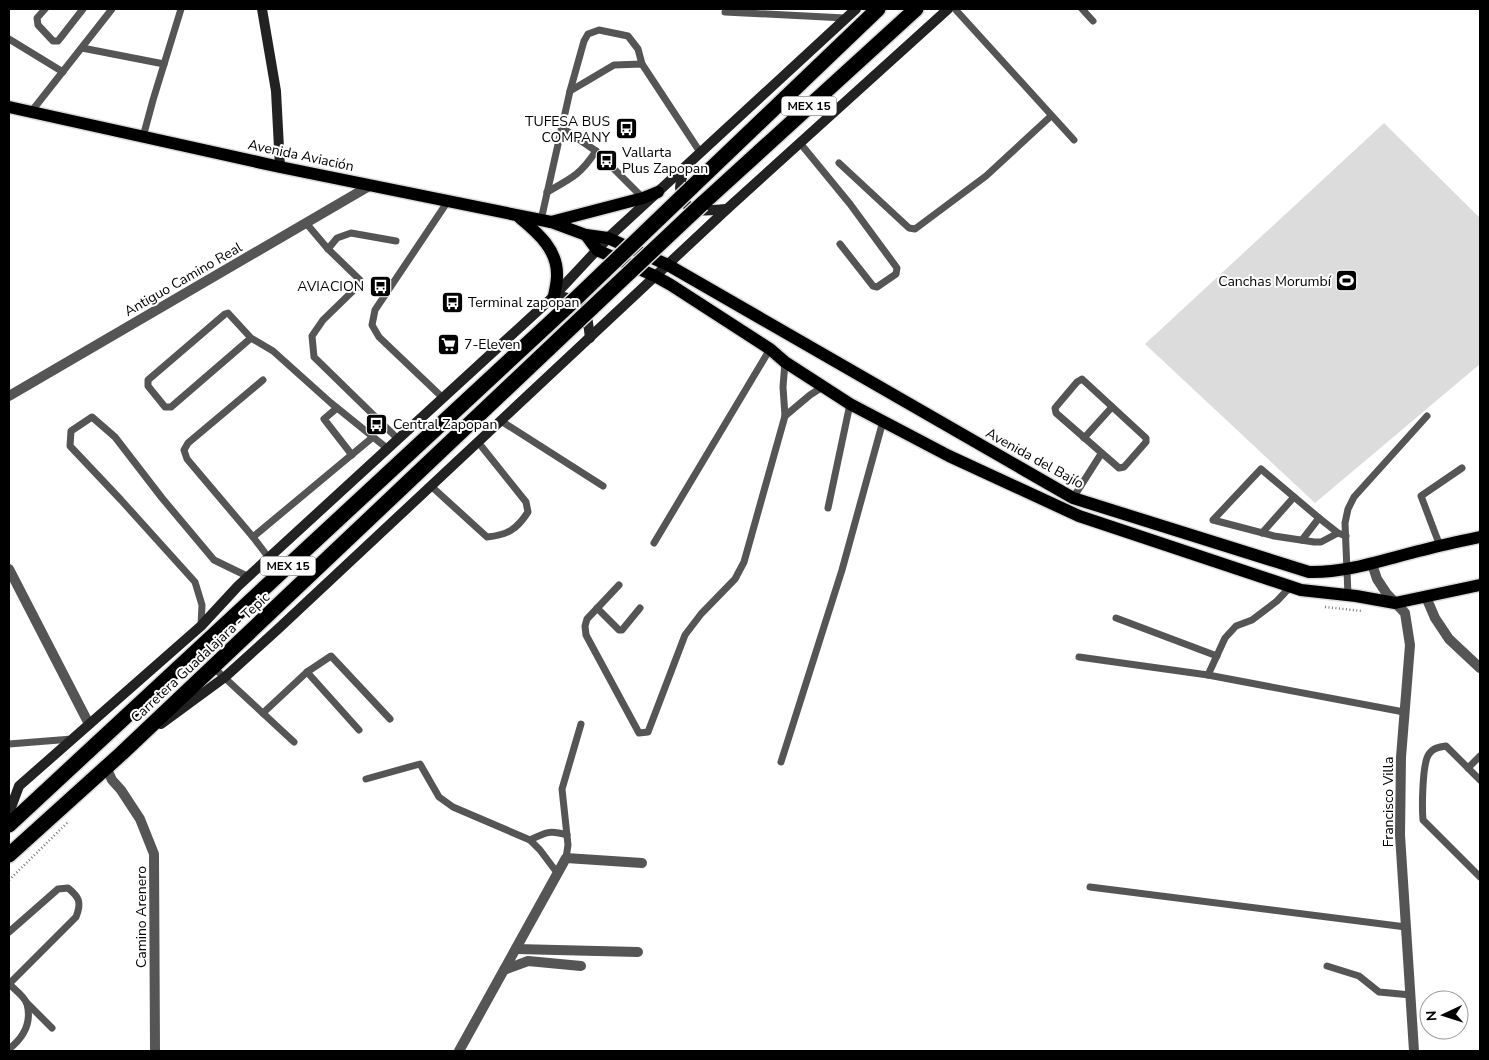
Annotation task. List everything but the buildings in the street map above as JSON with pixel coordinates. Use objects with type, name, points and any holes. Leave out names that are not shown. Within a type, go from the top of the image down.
[{"type":"highway","name":"Carretera Guadalajara - Tepic","points":[[9,825],[566,307],[878,9]]},
{"type":"highway","name":"Carretera Guadalajara - Tepic","points":[[9,855],[122,753],[702,204],[916,9]]},
{"type":"main road","points":[[262,9],[276,91],[280,167]]},
{"type":"main road","points":[[9,813],[18,786],[202,626],[269,558],[554,296],[608,238],[856,9]]},
{"type":"main road","points":[[122,753],[225,677],[727,209],[948,9]]},
{"type":"main road","name":"Avenida Aviación","points":[[9,107],[280,167],[546,221],[586,234],[608,238],[668,265]]},
{"type":"main road","points":[[688,163],[680,181],[681,196],[685,202],[692,208],[699,210],[727,209]]},
{"type":"main road","points":[[546,221],[643,198],[658,192]]},
{"type":"main road","points":[[518,216],[545,240],[553,256],[557,276],[554,296]]},
{"type":"main road","points":[[586,234],[597,250],[655,276],[770,349],[785,362],[850,404],[950,456],[1079,516],[1301,590],[1395,603],[1480,585]]},
{"type":"main road","name":"Avenida del Bajío","points":[[668,265],[1073,498],[1309,572],[1327,572],[1372,564],[1480,537]]},
{"type":"main road","points":[[554,296],[570,297],[581,304],[586,311],[590,338]]},
{"type":"street","name":"Antiguo Camino Real","points":[[9,396],[371,185]]},
{"type":"street","name":"Francisco Villa","points":[[1372,564],[1377,580],[1405,613],[1410,645],[1401,757],[1400,834],[1414,1051]]},
{"type":"street","points":[[9,569],[89,724]]},
{"type":"street","points":[[1426,597],[1435,618],[1449,639],[1480,668]]},
{"type":"street","name":"Camino Arenero","points":[[106,767],[112,780],[140,819],[154,854],[155,1051]]},
{"type":"street","points":[[460,1051],[566,858],[642,863]]},
{"type":"street","points":[[516,949],[638,952]]},
{"type":"street","points":[[504,970],[528,961],[581,966]]},
{"type":"lane","points":[[45,9],[37,18],[38,25],[53,41],[58,41],[84,9]]},
{"type":"lane","points":[[31,112],[112,9]]},
{"type":"lane","points":[[143,137],[181,9]]},
{"type":"lane","points":[[956,9],[1074,140]]},
{"type":"lane","points":[[1082,9],[1094,21]]},
{"type":"lane","points":[[725,12],[845,18]]},
{"type":"lane","points":[[546,221],[547,192],[561,127],[584,41],[588,34],[599,30],[628,36],[638,49],[642,64],[700,152]]},
{"type":"lane","points":[[9,39],[63,72]]},
{"type":"lane","points":[[82,48],[164,64]]},
{"type":"lane","points":[[570,91],[614,65],[642,64]]},
{"type":"lane","points":[[840,163],[909,228],[915,229],[986,176],[1051,116]]},
{"type":"lane","points":[[561,127],[596,151],[643,198]]},
{"type":"lane","points":[[800,143],[850,204],[898,268],[896,274],[878,287],[873,286],[840,244]]},
{"type":"lane","points":[[547,192],[574,178],[585,168],[596,151]]},
{"type":"lane","points":[[443,398],[378,337],[372,325],[374,310],[448,201]]},
{"type":"lane","points":[[306,223],[328,249],[360,280],[359,285],[323,320],[312,336],[314,357],[398,439]]},
{"type":"lane","points":[[328,249],[337,238],[351,233],[396,241]]},
{"type":"lane","points":[[251,338],[171,408],[165,407],[148,386],[148,380],[225,314],[231,314],[251,338],[273,351],[337,408],[388,449]]},
{"type":"lane","points":[[654,543],[770,349]]},
{"type":"lane","points":[[618,585],[587,619],[585,626],[586,635],[639,733],[644,734],[648,732],[685,634],[701,614],[735,579],[744,562],[778,435],[785,416],[783,387],[785,362]]},
{"type":"lane","points":[[1082,379],[1112,408],[1146,438],[1146,442],[1124,467],[1119,468],[1056,413],[1055,408],[1077,382],[1082,379]]},
{"type":"lane","points":[[263,380],[188,443],[184,450],[187,459],[269,558]]},
{"type":"lane","points":[[785,416],[824,386]]},
{"type":"lane","points":[[828,508],[850,404]]},
{"type":"lane","points":[[337,408],[324,419],[352,454]]},
{"type":"lane","points":[[1084,438],[1112,408]]},
{"type":"lane","points":[[1348,595],[1348,568],[1342,535],[1348,509],[1354,497],[1427,416]]},
{"type":"lane","points":[[202,626],[202,606],[194,582],[70,446],[70,431],[92,417],[115,436],[162,498],[214,560],[249,577]]},
{"type":"lane","points":[[501,421],[603,486]]},
{"type":"lane","points":[[781,762],[842,570],[883,422]]},
{"type":"lane","points":[[253,537],[373,437]]},
{"type":"lane","points":[[431,486],[487,537],[502,536],[520,525],[528,512],[526,502],[478,442]]},
{"type":"lane","points":[[1073,498],[1101,454]]},
{"type":"lane","points":[[1440,546],[1421,496],[1462,468]]},
{"type":"lane","points":[[1261,469],[1318,518],[1342,535],[1322,542],[1302,540],[1262,533],[1213,520],[1261,469]]},
{"type":"lane","points":[[1262,533],[1294,497]]},
{"type":"lane","points":[[1302,540],[1318,518]]},
{"type":"lane","points":[[1208,675],[1225,638],[1236,626],[1252,620],[1277,601],[1291,586]]},
{"type":"lane","points":[[597,608],[619,630],[622,630],[640,608]]},
{"type":"lane","points":[[1116,618],[1216,656]]},
{"type":"lane","points":[[263,712],[307,672],[331,656],[390,719]]},
{"type":"lane","points":[[1079,657],[1208,675],[1404,712]]},
{"type":"lane","points":[[213,667],[294,742]]},
{"type":"lane","points":[[307,672],[359,730]]},
{"type":"lane","points":[[566,858],[568,845],[562,789],[581,724]]},
{"type":"lane","points":[[9,744],[73,739]]},
{"type":"lane","points":[[1480,780],[1446,746],[1434,749],[1428,755],[1425,766],[1422,809],[1423,820],[1480,877]]},
{"type":"lane","points":[[1468,768],[1480,756]]},
{"type":"lane","points":[[366,779],[420,764],[438,797],[453,807],[530,840],[558,874]]},
{"type":"lane","points":[[530,840],[553,831],[567,835]]},
{"type":"lane","points":[[1090,887],[1406,927]]},
{"type":"lane","points":[[9,932],[58,889],[68,888],[77,896],[80,908],[76,917],[9,984],[52,1028]]},
{"type":"lane","points":[[1327,966],[1359,976],[1380,992],[1411,995]]},
{"type":"lane","points":[[9,1049],[27,1028],[26,1003]]},
{"type":"shaded area","name":"Canchas Morumbí","points":[[1384,123],[1480,218],[1480,364],[1315,503],[1145,344]]},
{"type":"place","name":"TUFESA BUS COMPANY","points":[[626,129]]},
{"type":"place","name":"Vallarta Plus Zapopan","points":[[606,160]]},
{"type":"place","name":"Canchas Morumbí","points":[[1347,281]]},
{"type":"place","name":"AVIACION","points":[[380,286]]},
{"type":"place","name":"Terminal zapopan","points":[[452,302]]},
{"type":"place","name":"7-Eleven","points":[[448,344]]},
{"type":"place","name":"Central Zapopan","points":[[377,424]]}]
